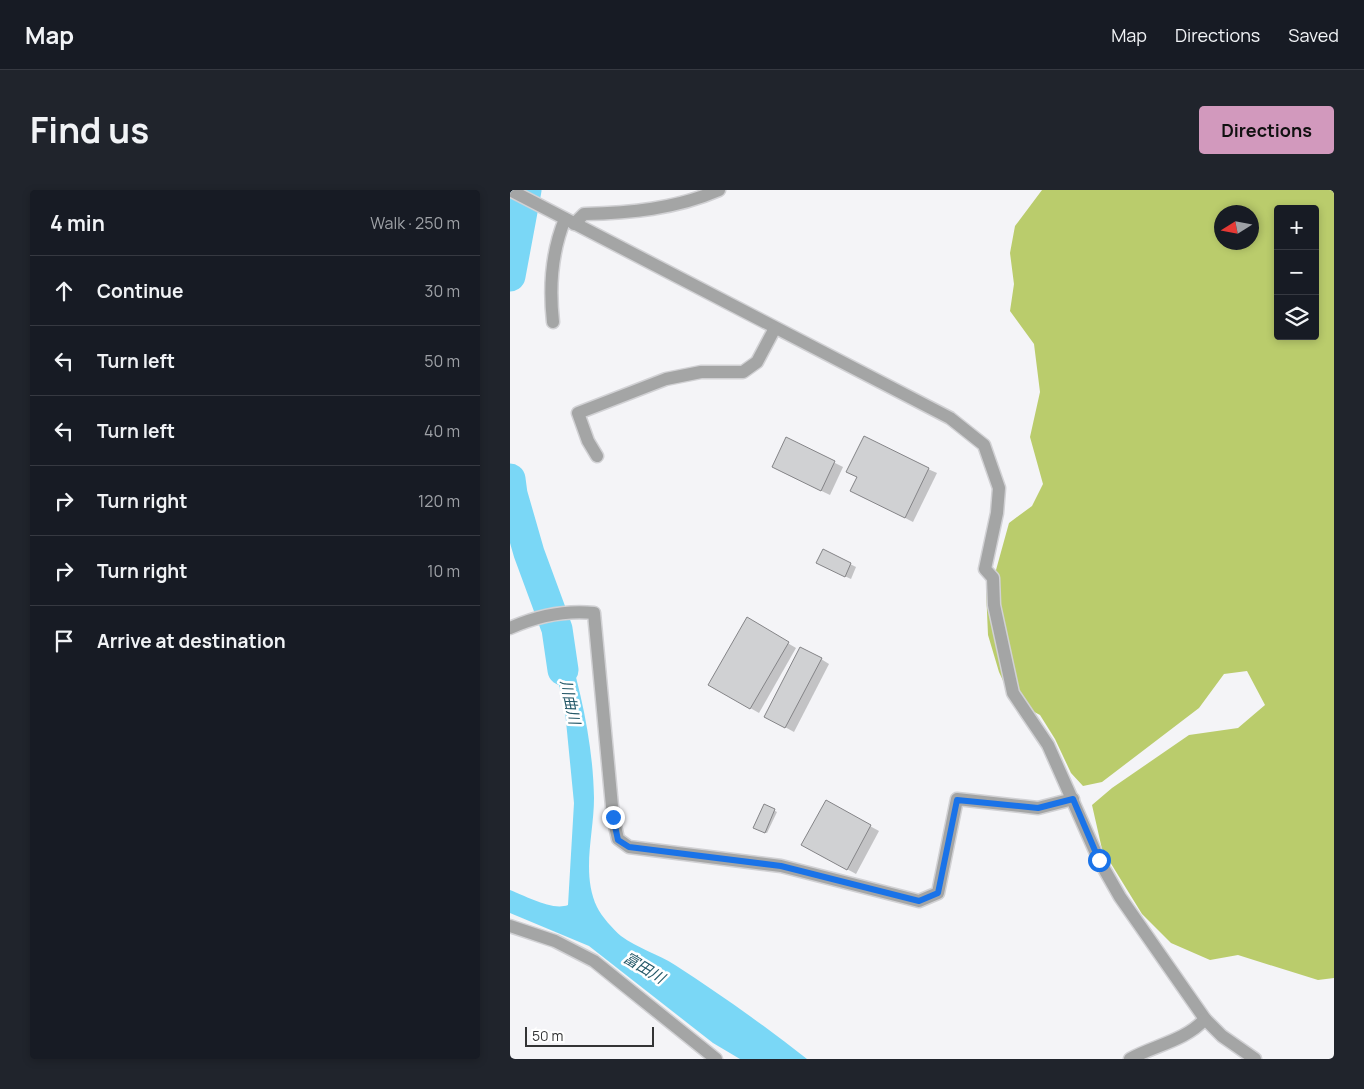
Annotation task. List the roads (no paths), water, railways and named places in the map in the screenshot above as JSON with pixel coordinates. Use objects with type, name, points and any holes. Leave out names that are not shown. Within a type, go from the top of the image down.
[{"type":"street","points":[[510,190],[950,418],[984,445],[998,488],[997,513],[985,569],[993,578],[994,605],[1013,693],[1048,745],[1099,860],[1120,897],[1205,1018],[1222,1036],[1255,1059]]},
{"type":"street","points":[[554,322],[550,298],[553,252],[570,221],[584,214],[636,212],[667,206],[718,190]]},
{"type":"street","points":[[598,456],[588,441],[578,413],[666,379],[701,372],[743,372],[757,362],[775,328]]},
{"type":"street","points":[[510,628],[526,621],[573,611],[594,613],[613,817],[618,840],[629,847],[781,866],[919,901],[938,893],[957,800],[1038,808],[1073,799]]},
{"type":"street","points":[[510,926],[555,941],[594,961],[716,1059]]},
{"type":"street","points":[[1130,1059],[1147,1050],[1171,1042],[1198,1026],[1205,1018]]},
{"type":"water","name":"富田川","points":[[562,628],[584,712],[591,755],[594,798],[589,867],[592,894],[599,911],[621,936],[692,976],[759,1022],[807,1059],[740,1059],[713,1043],[589,946],[510,913],[510,890],[554,906],[568,905],[574,803],[565,711],[546,630]]},
{"type":"waterway","name":"川曲川","points":[[510,276],[526,190]]},
{"type":"waterway","name":"川曲川","points":[[510,479],[512,494],[529,553],[557,629],[563,670]]}]
